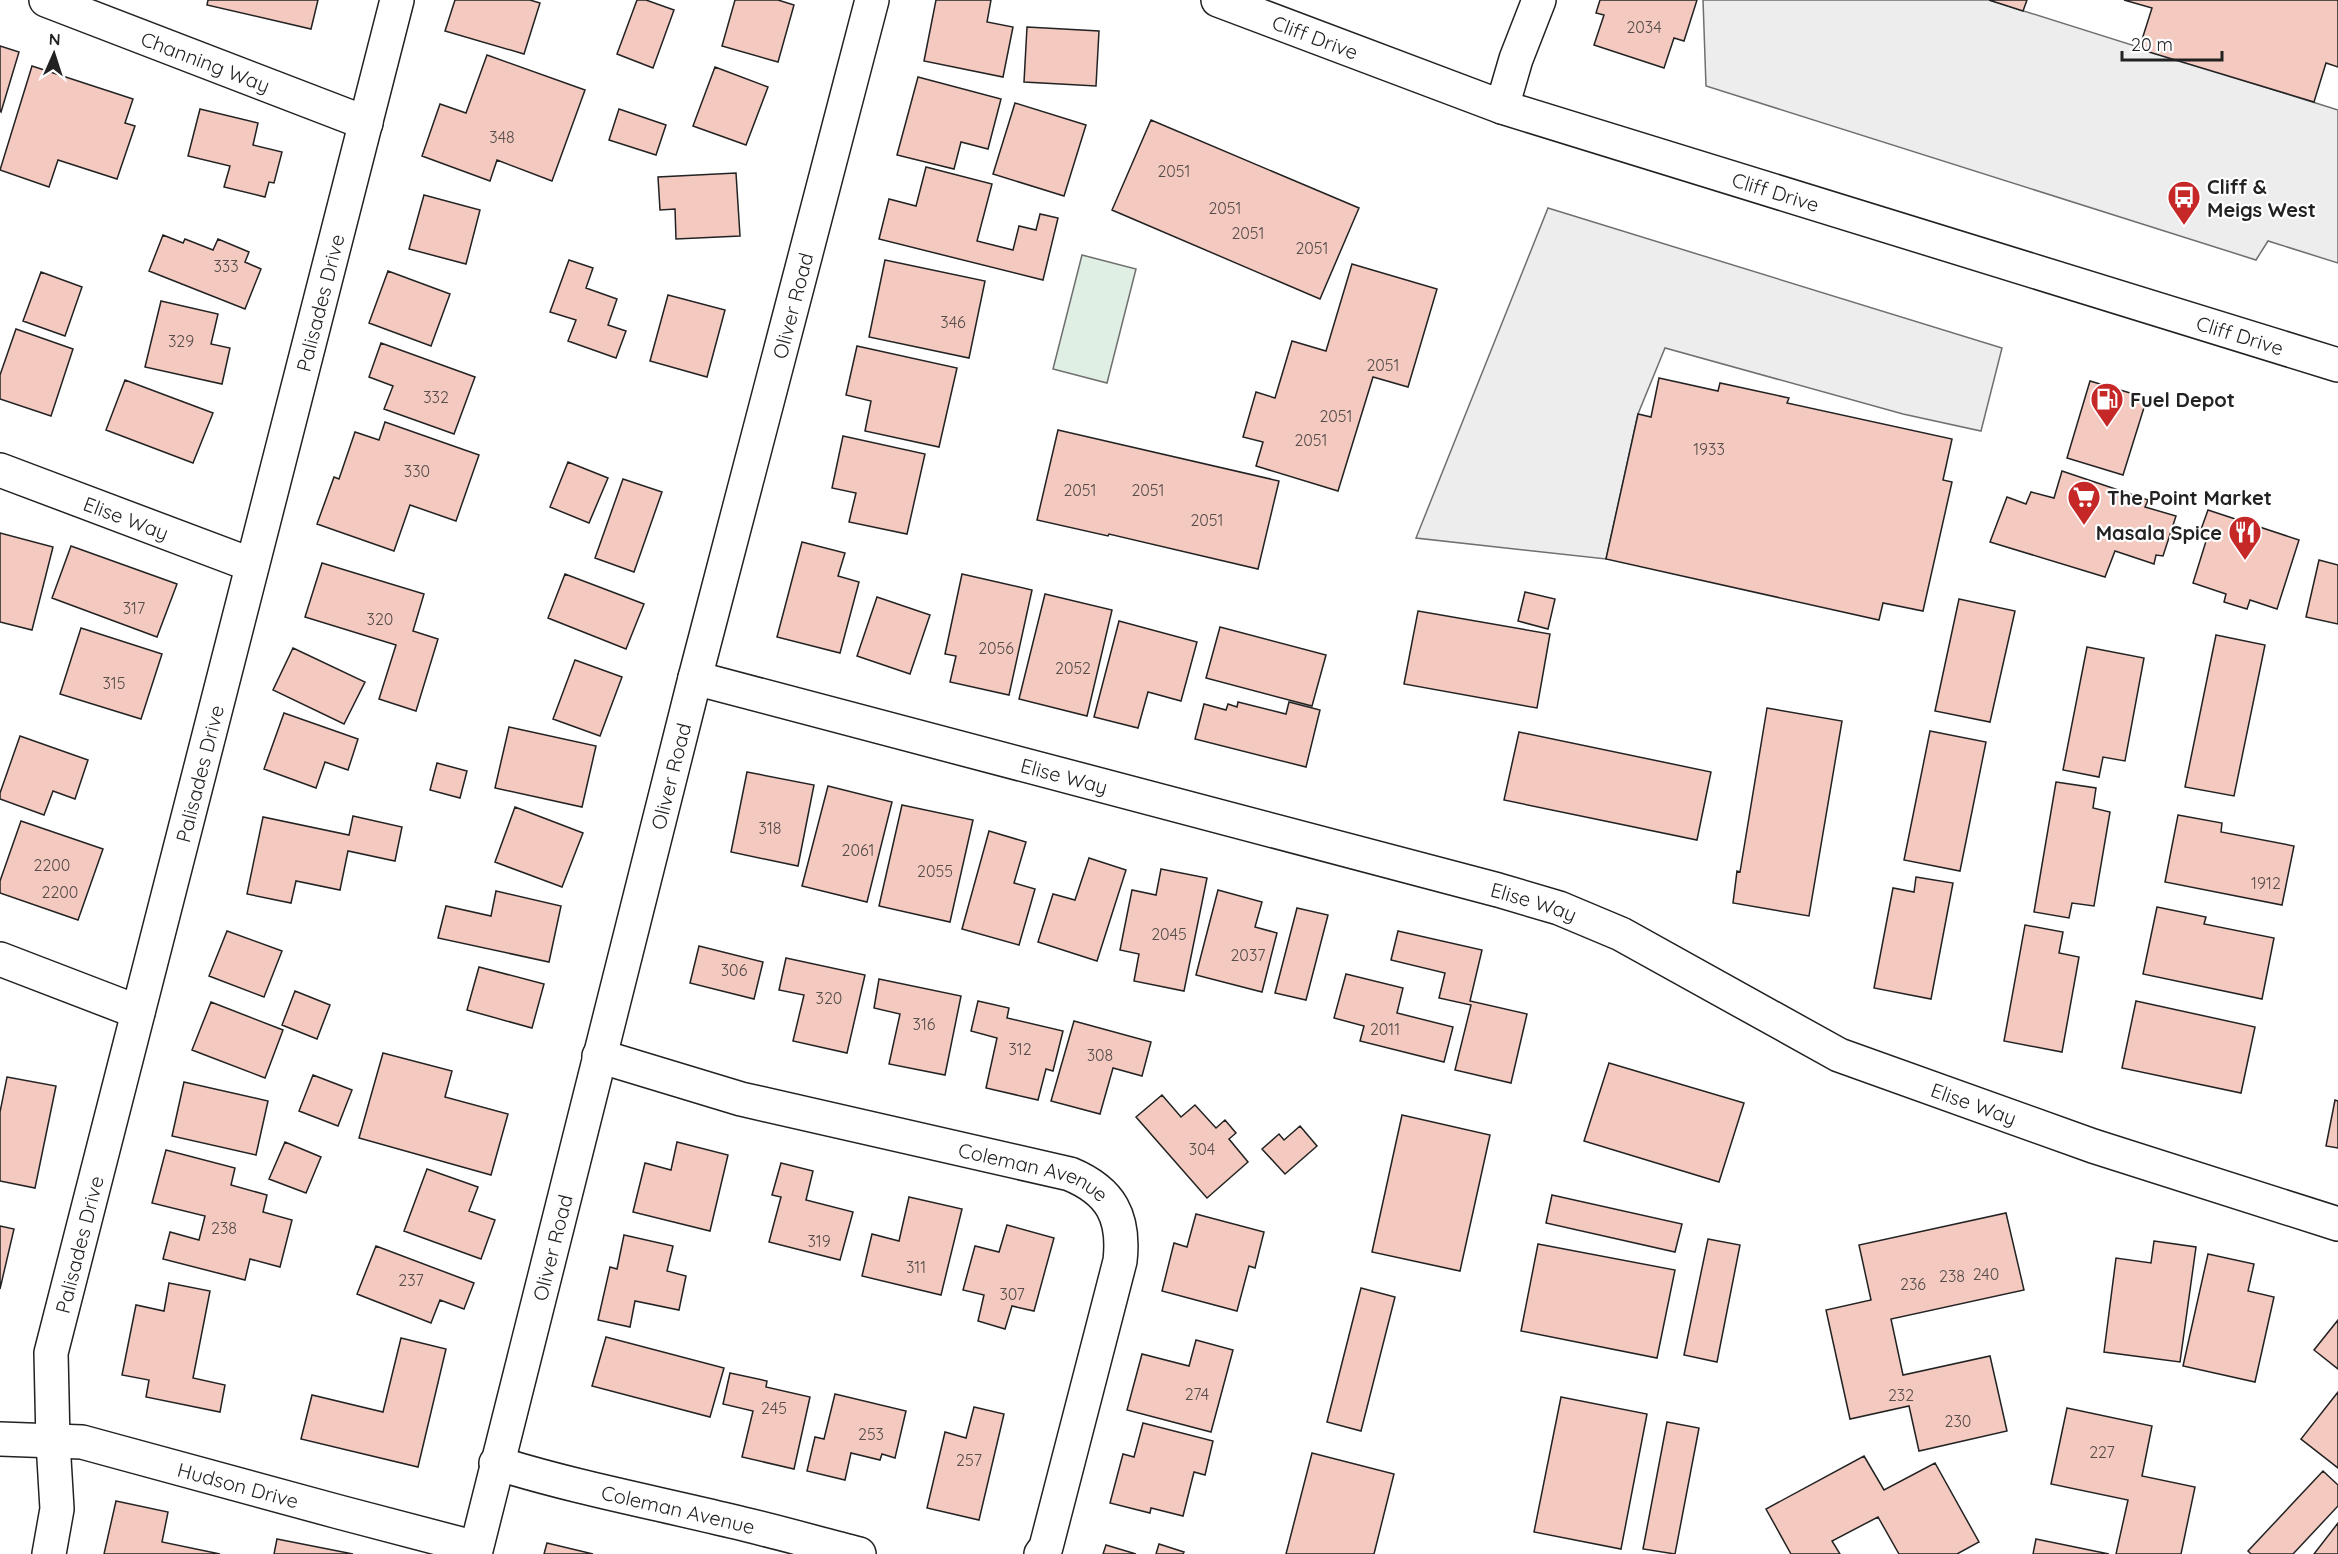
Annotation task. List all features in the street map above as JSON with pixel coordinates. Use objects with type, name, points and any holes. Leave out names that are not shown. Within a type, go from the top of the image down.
[{"type":"street","name":"Channing Way","points":[[46,0],[366,123]]},
{"type":"street","name":"Palisades Drive","points":[[49,1554],[57,1509],[51,1353],[397,0]]},
{"type":"street","name":"Oliver Road","points":[[475,1551],[695,678],[872,0]]},
{"type":"street","name":"Cliff Drive","points":[[1218,0],[1502,107],[2338,366]]},
{"type":"street","points":[[1502,107],[1516,59],[1539,0]]},
{"type":"street","name":"Elise Way","points":[[0,470],[252,565]]},
{"type":"street","name":"Elise Way","points":[[695,678],[1489,887],[1559,908],[1621,934],[1839,1055],[2093,1146],[2338,1224]]},
{"type":"street","points":[[0,959],[138,1012]]},
{"type":"street","name":"Coleman Avenue","points":[[599,1056],[741,1099],[1070,1174],[1086,1181],[1101,1192],[1113,1207],[1120,1224],[1122,1242],[1120,1261],[1046,1547],[1041,1554]]},
{"type":"street","name":"Hudson Drive","points":[[0,1439],[82,1442],[475,1551]]},
{"type":"street","name":"Coleman Avenue","points":[[496,1463],[633,1500],[729,1521],[859,1554]]},
{"type":"green space","points":[[1082,255],[1136,269],[1107,383],[1053,369]]},
{"type":"shaded area","points":[[1703,0],[1989,0],[2338,110],[2338,263],[2268,241],[2256,260],[1706,86]]},
{"type":"shaded area","points":[[1548,208],[2002,348],[1981,431],[1903,414],[1665,348],[1638,414],[1606,559],[1416,538]]},
{"type":"building","points":[[208,0],[318,0],[311,29],[207,5]]},
{"type":"building","points":[[455,0],[530,0],[540,3],[524,54],[445,31]]},
{"type":"building","points":[[637,0],[646,0],[674,10],[653,68],[617,54]]},
{"type":"building","points":[[735,0],[778,0],[794,5],[778,62],[722,46]]},
{"type":"building","points":[[936,0],[991,0],[987,22],[1013,27],[1003,77],[924,61]]},
{"type":"building","points":[[1600,0],[1697,0],[1684,41],[1674,38],[1664,68],[1594,45],[1604,15],[1596,13]]},
{"type":"building","points":[[1989,0],[2027,0],[2023,11]]},
{"type":"building","points":[[2124,0],[2338,0],[2338,67],[2326,63],[2314,102],[2139,49],[2152,8]]},
{"type":"building","points":[[1027,27],[1099,31],[1096,86],[1024,82]]},
{"type":"building","points":[[0,46],[19,52],[1,112],[0,111]]},
{"type":"building","points":[[487,55],[585,90],[552,181],[497,160],[490,181],[422,156],[440,104],[466,113]]},
{"type":"building","points":[[32,66],[133,99],[125,123],[135,126],[117,179],[58,160],[49,187],[0,170]]},
{"type":"building","points":[[715,67],[768,87],[746,145],[693,126]]},
{"type":"building","points":[[918,77],[1001,99],[988,149],[961,142],[954,169],[897,155]]},
{"type":"building","points":[[1015,103],[1086,125],[1064,196],[993,174]]},
{"type":"building","points":[[200,109],[258,123],[253,145],[282,152],[274,183],[269,182],[265,197],[224,187],[230,166],[188,156]]},
{"type":"building","points":[[619,109],[666,125],[656,155],[609,140]]},
{"type":"building","points":[[1151,120],[1359,208],[1320,299],[1112,210]]},
{"type":"building","points":[[926,167],[992,184],[977,241],[1013,250],[1019,226],[1036,230],[1040,214],[1058,218],[1043,280],[879,239],[889,199],[916,206]]},
{"type":"building","points":[[736,173],[740,236],[676,239],[675,209],[660,210],[658,177]]},
{"type":"building","points":[[424,195],[480,210],[466,264],[409,249]]},
{"type":"building","points":[[163,235],[183,243],[185,239],[213,250],[218,239],[249,252],[245,262],[261,269],[245,309],[149,271]]},
{"type":"building","points":[[569,260],[593,268],[586,288],[617,299],[608,325],[626,331],[616,358],[568,341],[576,320],[550,312]]},
{"type":"building","points":[[885,260],[985,281],[969,358],[869,337]]},
{"type":"building","points":[[1352,264],[1437,289],[1408,387],[1373,377],[1338,491],[1256,466],[1263,442],[1243,437],[1256,392],[1275,398],[1292,341],[1326,351]]},
{"type":"building","points":[[388,271],[450,294],[431,346],[369,323]]},
{"type":"building","points":[[41,272],[82,287],[65,336],[23,321]]},
{"type":"building","points":[[668,295],[725,310],[707,377],[650,361]]},
{"type":"building","points":[[161,301],[218,314],[211,344],[230,348],[222,384],[145,367]]},
{"type":"building","points":[[16,329],[73,349],[51,416],[0,399],[0,375]]},
{"type":"building","points":[[381,343],[475,377],[454,434],[384,409],[393,386],[369,377]]},
{"type":"building","points":[[857,346],[957,368],[939,447],[865,431],[871,401],[846,395]]},
{"type":"building","points":[[1659,378],[1718,391],[1720,383],[1789,398],[1787,403],[1952,439],[1943,480],[1952,482],[1923,611],[1883,603],[1879,620],[1606,559],[1638,414],[1651,417]]},
{"type":"building","points":[[125,380],[213,413],[193,463],[106,430]]},
{"type":"building","points":[[2090,381],[2147,398],[2123,475],[2067,458]]},
{"type":"building","points":[[385,422],[479,455],[456,521],[410,505],[394,551],[317,524],[334,477],[339,479],[355,432],[379,440]]},
{"type":"building","points":[[1058,430],[1279,481],[1258,569],[1109,534],[1108,536],[1037,520]]},
{"type":"building","points":[[843,436],[925,454],[907,534],[849,522],[856,493],[832,488]]},
{"type":"building","points":[[568,462],[608,478],[589,523],[550,507]]},
{"type":"building","points":[[2062,471],[2148,500],[2145,507],[2176,516],[2163,556],[2156,555],[2154,564],[2115,551],[2105,577],[1990,542],[2007,497],[2026,504],[2031,492],[2054,498]]},
{"type":"building","points":[[623,479],[662,492],[634,572],[595,558]]},
{"type":"building","points":[[2208,510],[2299,540],[2277,609],[2250,600],[2247,609],[2224,602],[2226,594],[2193,583],[2207,538],[2199,535]]},
{"type":"building","points":[[0,533],[53,547],[32,630],[0,622]]},
{"type":"building","points":[[802,542],[845,553],[838,576],[859,582],[840,653],[777,637]]},
{"type":"building","points":[[71,546],[177,584],[157,637],[52,598]]},
{"type":"building","points":[[2319,560],[2338,565],[2338,624],[2306,617]]},
{"type":"building","points":[[322,563],[424,594],[413,631],[438,639],[416,711],[379,699],[396,645],[305,617]]},
{"type":"building","points":[[565,574],[644,604],[626,649],[548,618]]},
{"type":"building","points":[[962,574],[1032,590],[1009,695],[950,682],[956,656],[945,654]]},
{"type":"building","points":[[1525,592],[1555,599],[1548,629],[1518,621]]},
{"type":"building","points":[[1045,594],[1112,610],[1087,716],[1019,699]]},
{"type":"building","points":[[877,597],[930,615],[910,674],[857,656]]},
{"type":"building","points":[[1959,599],[2015,611],[1990,722],[1935,711]]},
{"type":"building","points":[[1418,611],[1550,634],[1537,708],[1404,684]]},
{"type":"building","points":[[1119,621],[1197,642],[1181,701],[1148,692],[1138,728],[1094,717]]},
{"type":"building","points":[[1220,627],[1326,655],[1312,706],[1206,678]]},
{"type":"building","points":[[81,628],[162,654],[141,719],[60,694]]},
{"type":"building","points":[[2216,635],[2265,645],[2234,796],[2185,787]]},
{"type":"building","points":[[2087,647],[2144,658],[2125,761],[2103,757],[2099,777],[2063,770]]},
{"type":"building","points":[[293,648],[365,682],[344,724],[273,690]]},
{"type":"building","points":[[575,660],[622,677],[600,736],[553,719]]},
{"type":"building","points":[[1238,702],[1286,714],[1289,702],[1320,710],[1306,767],[1195,739],[1204,704],[1226,710],[1228,704],[1237,707]]},
{"type":"building","points":[[1767,708],[1842,721],[1809,916],[1733,903]]},
{"type":"building","points":[[284,713],[358,739],[348,770],[325,762],[316,788],[264,769]]},
{"type":"building","points":[[509,727],[596,746],[582,807],[495,788]]},
{"type":"building","points":[[1930,731],[1986,742],[1960,871],[1904,860]]},
{"type":"building","points":[[1519,732],[1711,772],[1697,840],[1504,800]]},
{"type":"building","points":[[20,736],[88,760],[75,799],[53,791],[44,815],[0,799],[0,793]]},
{"type":"building","points":[[437,763],[467,771],[460,798],[430,790]]},
{"type":"building","points":[[747,772],[814,785],[798,866],[731,852]]},
{"type":"building","points":[[2056,782],[2096,788],[2093,808],[2110,812],[2094,906],[2072,903],[2069,918],[2034,912]]},
{"type":"building","points":[[828,786],[892,802],[867,902],[802,886]]},
{"type":"building","points":[[902,805],[973,820],[950,922],[879,906]]},
{"type":"building","points":[[515,807],[583,833],[562,887],[495,862]]},
{"type":"building","points":[[2178,815],[2222,823],[2221,832],[2294,846],[2282,905],[2165,882]]},
{"type":"building","points":[[353,816],[402,827],[395,861],[348,851],[340,890],[296,881],[291,903],[247,894],[263,817],[349,835]]},
{"type":"building","points":[[21,821],[103,849],[78,920],[0,893],[0,881]]},
{"type":"building","points":[[989,831],[1026,842],[1014,883],[1035,889],[1019,945],[962,929]]},
{"type":"building","points":[[1089,858],[1126,870],[1097,961],[1038,942],[1053,894],[1075,900]]},
{"type":"building","points":[[1161,869],[1207,878],[1184,991],[1134,981],[1139,954],[1120,950],[1132,890],[1156,895]]},
{"type":"building","points":[[1916,877],[1953,883],[1931,999],[1874,988],[1893,888],[1914,892]]},
{"type":"building","points":[[1218,890],[1262,902],[1255,927],[1277,933],[1262,992],[1196,975]]},
{"type":"building","points":[[496,891],[561,906],[549,962],[438,938],[446,906],[491,916]]},
{"type":"building","points":[[2157,907],[2206,917],[2204,924],[2274,938],[2262,999],[2143,974]]},
{"type":"building","points":[[1297,908],[1328,915],[1306,1000],[1275,993]]},
{"type":"building","points":[[2025,925],[2063,932],[2059,953],[2079,957],[2062,1052],[2004,1041]]},
{"type":"building","points":[[227,931],[282,951],[264,997],[209,976]]},
{"type":"building","points":[[1398,931],[1482,950],[1470,1001],[1527,1014],[1511,1083],[1455,1070],[1471,1005],[1439,998],[1445,973],[1391,960]]},
{"type":"building","points":[[699,946],[763,962],[754,999],[690,983]]},
{"type":"building","points":[[786,958],[865,975],[847,1053],[793,1041],[804,995],[779,990]]},
{"type":"building","points":[[479,967],[544,984],[532,1028],[467,1010]]},
{"type":"building","points":[[1346,974],[1403,988],[1397,1013],[1453,1027],[1444,1062],[1360,1041],[1364,1026],[1334,1018]]},
{"type":"building","points":[[879,979],[961,996],[945,1075],[889,1064],[900,1014],[874,1008]]},
{"type":"building","points":[[295,991],[330,1005],[317,1039],[282,1025]]},
{"type":"building","points":[[978,1001],[1009,1008],[1007,1018],[1063,1031],[1053,1071],[1046,1069],[1038,1100],[986,1088],[997,1038],[971,1031]]},
{"type":"building","points":[[2136,1001],[2255,1027],[2241,1093],[2122,1068]]},
{"type":"building","points":[[211,1002],[283,1030],[265,1078],[192,1050]]},
{"type":"building","points":[[1074,1021],[1151,1042],[1142,1076],[1113,1068],[1100,1114],[1051,1101]]},
{"type":"building","points":[[383,1053],[452,1071],[445,1097],[508,1114],[491,1175],[359,1138]]},
{"type":"building","points":[[1609,1063],[1744,1103],[1719,1182],[1584,1141]]},
{"type":"building","points":[[313,1075],[352,1090],[338,1126],[299,1111]]},
{"type":"building","points":[[7,1077],[56,1086],[35,1188],[0,1181],[0,1112]]},
{"type":"building","points":[[184,1082],[268,1101],[256,1155],[172,1136]]},
{"type":"building","points":[[1162,1095],[1181,1117],[1195,1105],[1216,1128],[1225,1120],[1236,1133],[1229,1139],[1248,1162],[1207,1198],[1136,1117]]},
{"type":"building","points":[[2335,1100],[2338,1101],[2338,1148],[2326,1146]]},
{"type":"building","points":[[1402,1115],[1490,1135],[1460,1271],[1372,1252]]},
{"type":"building","points":[[1300,1126],[1317,1146],[1285,1174],[1262,1149],[1279,1134],[1284,1140]]},
{"type":"building","points":[[285,1142],[321,1157],[306,1193],[269,1179]]},
{"type":"building","points":[[677,1142],[728,1155],[710,1231],[633,1212],[645,1163],[671,1170]]},
{"type":"building","points":[[166,1150],[235,1168],[231,1185],[267,1195],[263,1212],[292,1220],[280,1267],[250,1259],[245,1280],[163,1259],[170,1232],[199,1240],[205,1216],[152,1203]]},
{"type":"building","points":[[781,1163],[813,1171],[806,1200],[853,1212],[840,1260],[769,1242],[781,1197],[772,1195]]},
{"type":"building","points":[[427,1169],[478,1187],[469,1211],[495,1220],[481,1259],[404,1231]]},
{"type":"building","points":[[1552,1195],[1682,1224],[1675,1252],[1546,1223]]},
{"type":"building","points":[[909,1197],[962,1209],[941,1295],[862,1276],[872,1234],[899,1241]]},
{"type":"building","points":[[2006,1213],[2024,1290],[1891,1319],[1903,1375],[1990,1356],[2007,1431],[1919,1451],[1909,1406],[1850,1419],[1826,1310],[1871,1300],[1859,1245]]},
{"type":"building","points":[[1196,1214],[1264,1232],[1255,1268],[1249,1266],[1237,1311],[1162,1291],[1174,1243],[1187,1247]]},
{"type":"building","points":[[1007,1225],[1054,1238],[1034,1311],[1012,1306],[1005,1329],[978,1321],[984,1295],[963,1290],[975,1246],[999,1252]]},
{"type":"building","points":[[0,1226],[14,1229],[0,1289]]},
{"type":"building","points":[[624,1235],[673,1246],[667,1271],[686,1276],[679,1310],[635,1301],[630,1327],[598,1320],[610,1267],[617,1269]]},
{"type":"building","points":[[1708,1239],[1740,1245],[1717,1362],[1684,1355]]},
{"type":"building","points":[[2154,1241],[2196,1247],[2180,1362],[2104,1352],[2116,1258],[2151,1263]]},
{"type":"building","points":[[1538,1244],[1675,1270],[1657,1358],[1521,1331]]},
{"type":"building","points":[[376,1246],[474,1283],[464,1309],[440,1300],[431,1323],[357,1294]]},
{"type":"building","points":[[2208,1254],[2254,1264],[2248,1291],[2274,1297],[2255,1382],[2183,1366]]},
{"type":"building","points":[[169,1283],[210,1291],[193,1378],[225,1385],[220,1412],[146,1397],[149,1380],[122,1375],[136,1305],[164,1311]]},
{"type":"building","points":[[1361,1288],[1395,1297],[1361,1431],[1327,1422]]},
{"type":"building","points":[[2338,1320],[2338,1369],[2314,1350]]},
{"type":"building","points":[[606,1337],[724,1368],[710,1417],[592,1386]]},
{"type":"building","points":[[401,1338],[446,1349],[418,1467],[301,1439],[312,1395],[383,1412]]},
{"type":"building","points":[[1196,1340],[1233,1350],[1211,1432],[1127,1410],[1142,1354],[1189,1366]]},
{"type":"building","points":[[730,1373],[767,1381],[766,1387],[810,1397],[794,1469],[742,1457],[753,1411],[723,1404]]},
{"type":"building","points":[[2338,1392],[2338,1468],[2301,1439]]},
{"type":"building","points":[[835,1394],[906,1411],[895,1458],[882,1454],[880,1460],[851,1453],[845,1480],[807,1471],[815,1437],[824,1439]]},
{"type":"building","points":[[1561,1397],[1647,1414],[1621,1549],[1534,1532]]},
{"type":"building","points":[[974,1407],[1004,1414],[979,1520],[927,1508],[945,1432],[966,1438]]},
{"type":"building","points":[[2067,1408],[2152,1426],[2142,1476],[2195,1487],[2181,1554],[2116,1554],[2128,1500],[2051,1484]]},
{"type":"building","points":[[1667,1422],[1699,1428],[1675,1554],[1643,1549]]},
{"type":"building","points":[[1143,1423],[1213,1441],[1205,1475],[1194,1472],[1183,1516],[1151,1508],[1150,1513],[1110,1503],[1123,1454],[1134,1457]]},
{"type":"building","points":[[1312,1453],[1394,1474],[1374,1554],[1286,1554]]},
{"type":"building","points":[[1864,1456],[1884,1490],[1935,1463],[1979,1542],[1957,1554],[1899,1554],[1878,1517],[1832,1541],[1840,1554],[1791,1554],[1766,1509]]},
{"type":"building","points":[[2323,1471],[2338,1485],[2338,1506],[2293,1554],[2251,1554],[2248,1551]]},
{"type":"building","points":[[116,1501],[168,1512],[162,1542],[220,1554],[104,1554]]},
{"type":"building","points":[[2338,1523],[2338,1554],[2314,1554]]},
{"type":"building","points":[[277,1539],[353,1554],[274,1554]]},
{"type":"building","points":[[2036,1539],[2109,1554],[2033,1554]]},
{"type":"building","points":[[547,1543],[593,1554],[544,1554]]},
{"type":"building","points":[[1159,1544],[1184,1552],[1183,1554],[1156,1554]]},
{"type":"building","points":[[1106,1545],[1136,1554],[1103,1554]]},
{"type":"place","name":"Cliff & Meigs West","points":[[2184,226]]},
{"type":"place","name":"Fuel Depot","points":[[2107,428]]},
{"type":"place","name":"The Point Market","points":[[2084,526]]},
{"type":"place","name":"Masala Spice","points":[[2245,561]]}]
